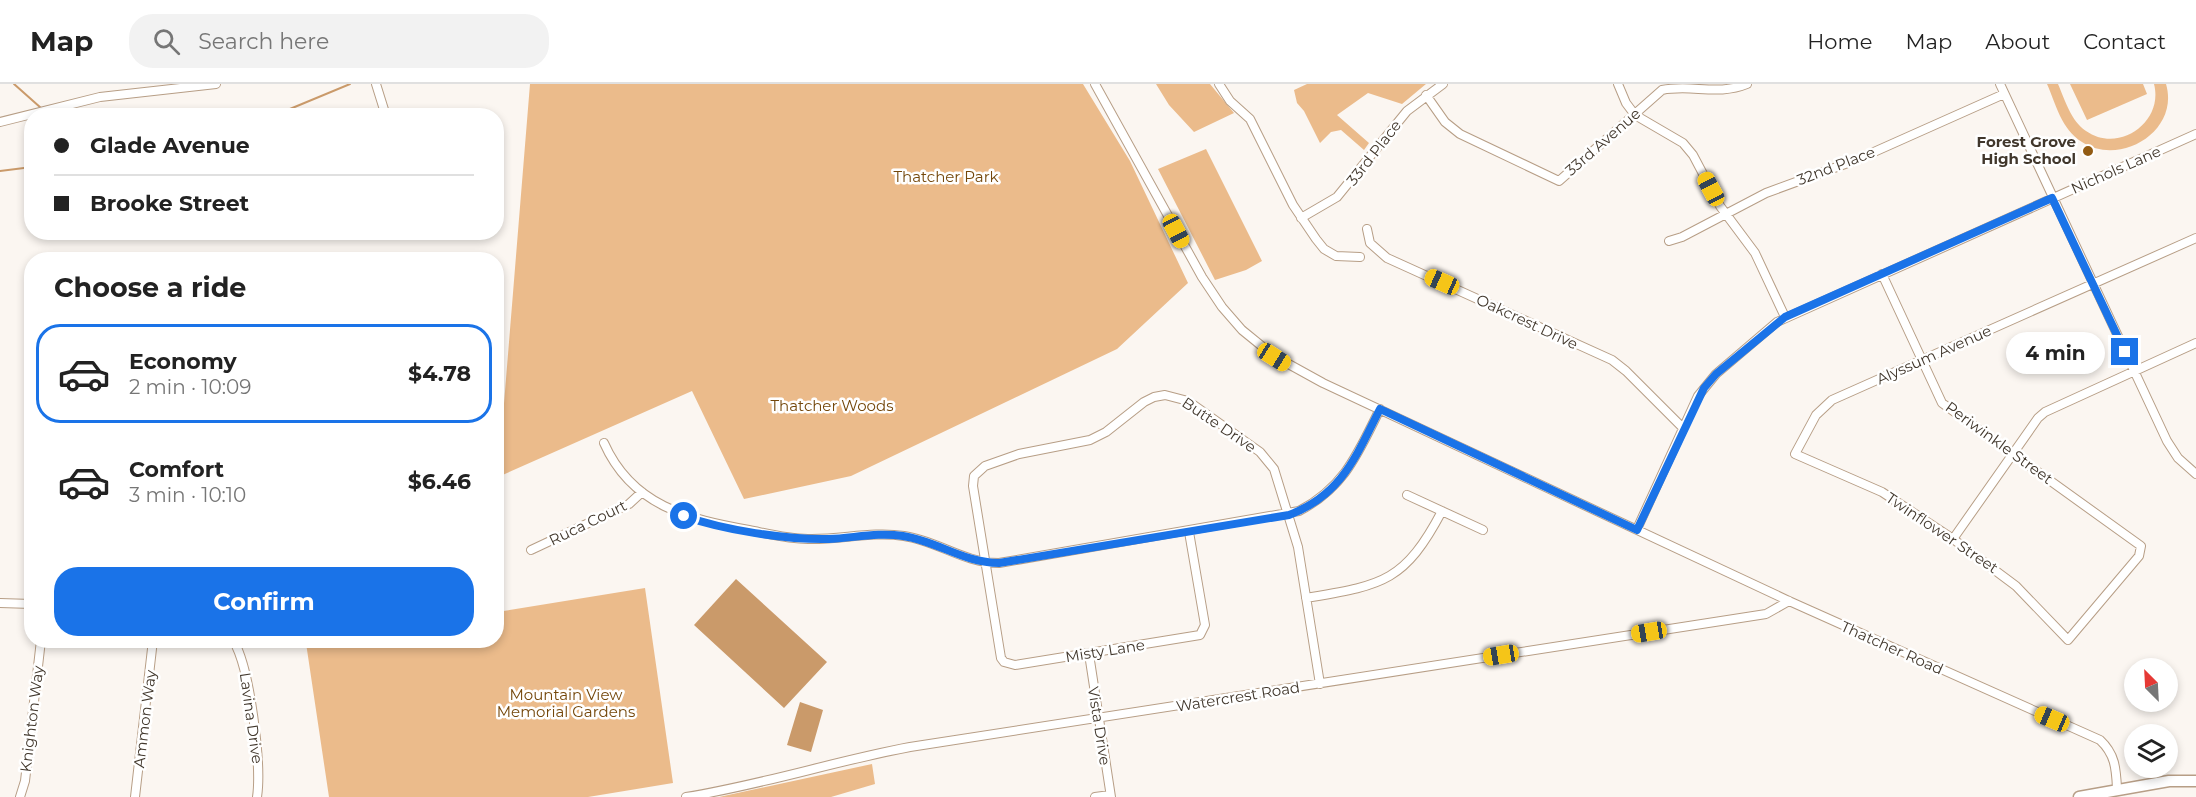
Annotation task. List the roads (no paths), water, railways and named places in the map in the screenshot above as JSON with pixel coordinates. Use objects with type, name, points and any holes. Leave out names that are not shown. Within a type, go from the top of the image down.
[{"type":"main road","points":[[2079,797],[2117,788],[2169,781],[2196,781]]},
{"type":"street","points":[[56,108],[100,97],[216,84]]},
{"type":"street","points":[[376,84],[384,108]]},
{"type":"street","name":"Thatcher Road","points":[[1095,84],[1202,277],[1233,321],[1258,344],[1287,364],[1789,601],[2100,740],[2110,749],[2114,759],[2117,788]]},
{"type":"street","points":[[1219,84],[1230,101],[1253,124],[1301,218],[1324,249],[1336,256],[1360,257]]},
{"type":"street","name":"33rd Place","points":[[1301,218],[1341,194],[1402,117],[1426,95],[1443,84]]},
{"type":"street","points":[[1618,84],[1626,103],[1635,115],[1686,146],[1726,213],[1755,253],[1785,317]]},
{"type":"street","name":"33rd Avenue","points":[[1426,95],[1449,126],[1460,134],[1559,181],[1662,90],[1670,86],[1695,84],[1725,90],[1747,84]]},
{"type":"street","points":[[2000,84],[2167,441],[2178,458],[2196,474]]},
{"type":"street","name":"32nd Place","points":[[1669,241],[1682,237],[1766,193],[1856,160],[2004,94]]},
{"type":"street","points":[[0,122],[24,116]]},
{"type":"street","name":"Nichols Lane","points":[[1637,530],[1698,396],[1709,381],[1769,328],[1785,317],[2052,198],[2195,138]]},
{"type":"street","name":"Oakcrest Drive","points":[[1367,229],[1370,243],[1387,258],[1612,360],[1683,428]]},
{"type":"street","name":"Alyssum Avenue","points":[[1795,454],[1816,415],[1827,404],[2196,237]]},
{"type":"street","name":"Periwinkle Street","points":[[1882,274],[1937,394],[1949,410],[2141,546],[2139,556],[2068,640]]},
{"type":"street","points":[[1953,539],[2012,454],[2045,412],[2196,343]]},
{"type":"street","name":"Butte Drive","points":[[985,563],[973,486],[974,476],[979,471],[1019,454],[1090,440],[1106,432],[1144,402],[1165,395],[1188,401],[1260,452],[1274,469],[1298,547],[1320,684]]},
{"type":"street","points":[[604,443],[616,468],[642,492],[676,512],[700,521],[800,539],[867,535],[902,536],[985,563],[999,563],[1289,515],[1310,505],[1337,484],[1349,471],[1380,409]]},
{"type":"street","name":"Twinflower Street","points":[[1795,454],[1882,492],[1953,539],[2016,586],[2068,640]]},
{"type":"street","name":"Ruca Court","points":[[531,550],[629,504],[642,492]]},
{"type":"street","points":[[1407,495],[1483,530]]},
{"type":"street","points":[[1306,598],[1365,588],[1401,569],[1426,542],[1442,511]]},
{"type":"street","name":"Misty Lane","points":[[985,563],[999,652],[1004,662],[1015,665],[1089,654],[1190,638],[1203,632],[1205,625],[1189,532]]},
{"type":"street","name":"Watercrest Road","points":[[686,797],[757,784],[861,756],[1766,614],[1789,601]]},
{"type":"street","points":[[0,603],[24,604]]},
{"type":"street","name":"Knighton Way","points":[[20,797],[25,781],[40,648]]},
{"type":"street","name":"Ammon Way","points":[[135,797],[152,648]]},
{"type":"street","name":"Lavina Drive","points":[[236,648],[243,663],[259,764],[257,797]]},
{"type":"street","name":"Vista Drive","points":[[1089,654],[1110,796]]},
{"type":"street","points":[[1095,797],[1110,796]]},
{"type":"waterway","points":[[14,84],[41,108]]},
{"type":"waterway","points":[[292,108],[350,84]]},
{"type":"waterway","points":[[0,171],[24,168]]},
{"type":"place","name":"Forest Grove High School","points":[[2088,151]]},
{"type":"park label","name":"Thatcher Park","points":[[946,177]]},
{"type":"park label","name":"Thatcher Woods","points":[[832,406]]},
{"type":"park label","name":"Mountain View Memorial Gardens","points":[[566,704]]}]
